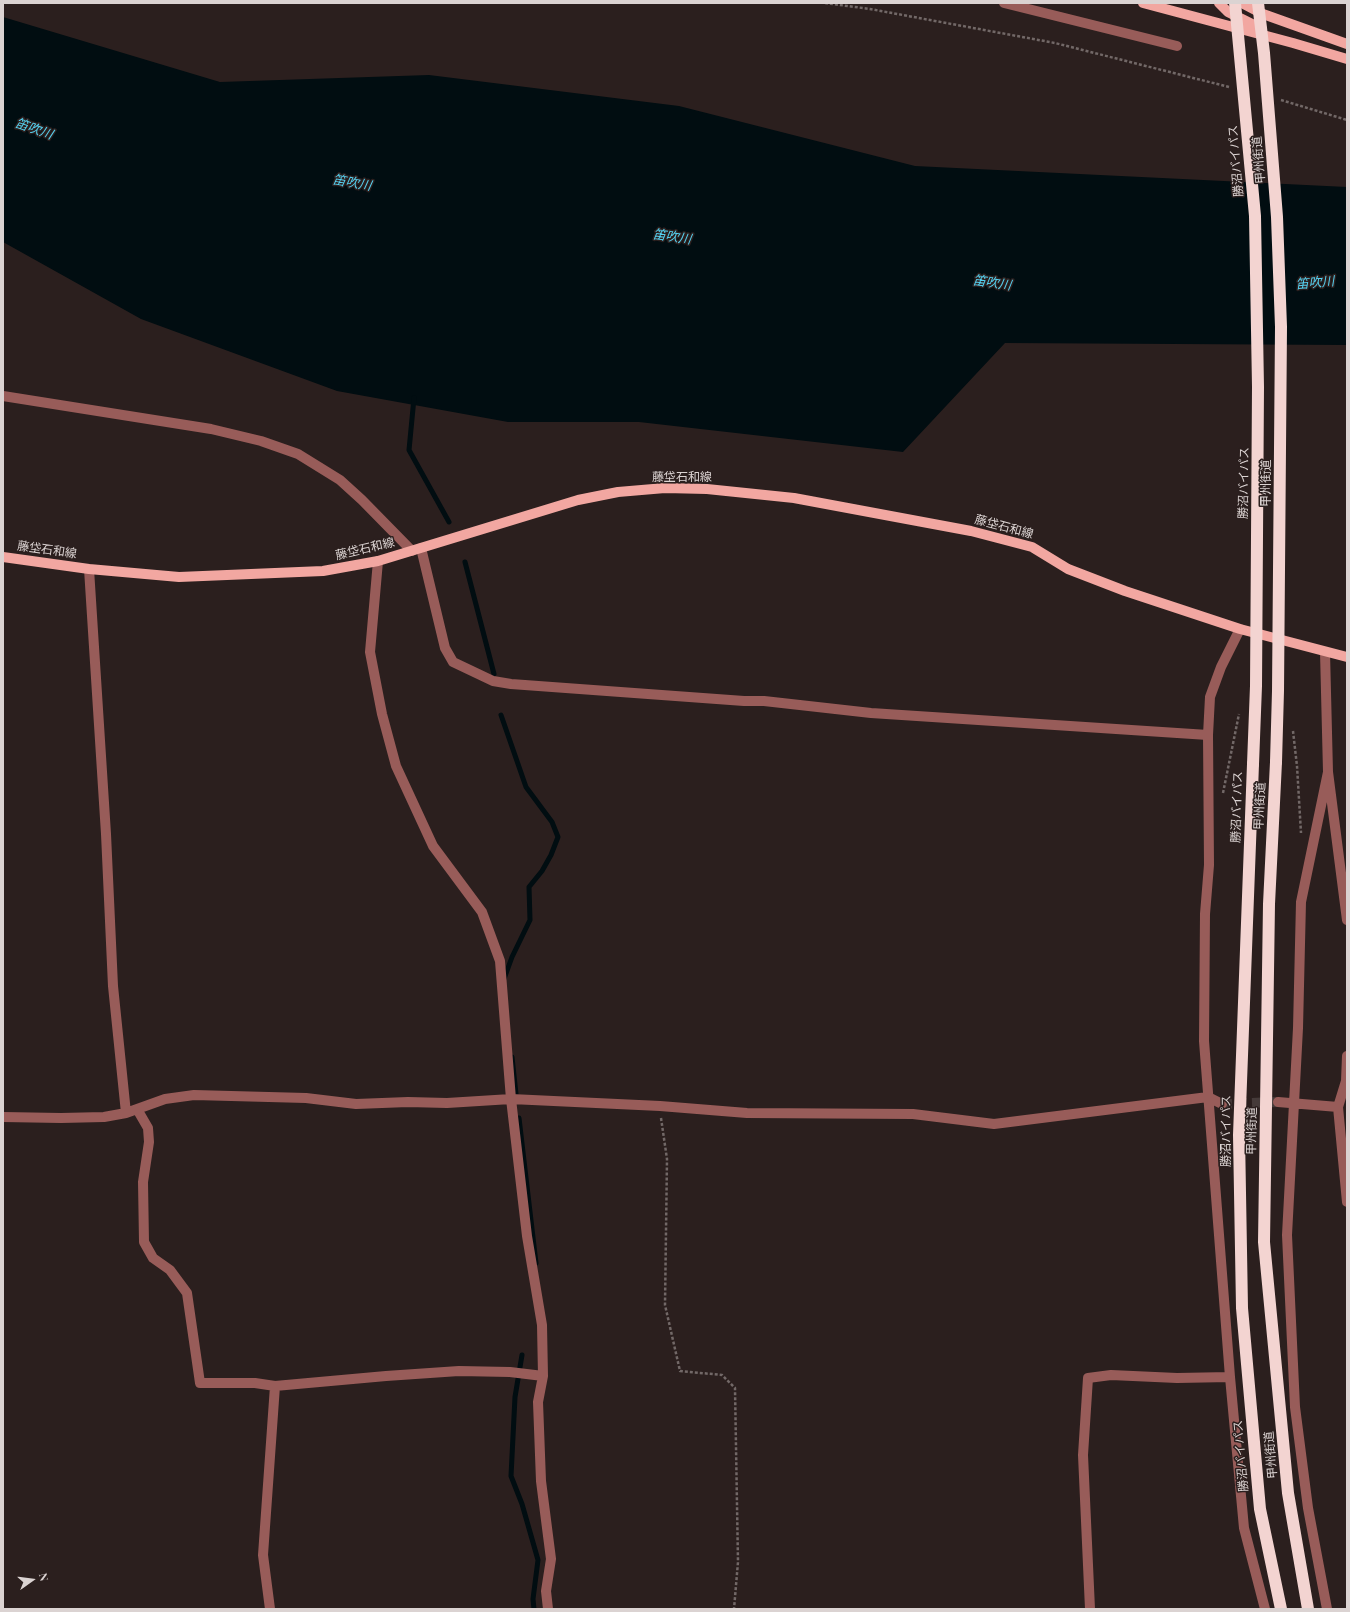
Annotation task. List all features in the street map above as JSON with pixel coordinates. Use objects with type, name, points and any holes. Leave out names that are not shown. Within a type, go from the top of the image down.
[{"type":"highway","name":"勝沼バイパス","points":[[1235,3],[1255,216],[1258,387],[1256,686],[1238,1135],[1242,1308],[1260,1509],[1281,1609]]},
{"type":"highway","name":"甲州街道","points":[[1258,3],[1277,217],[1281,327],[1279,683],[1269,912],[1264,1242],[1288,1493],[1308,1609]]},
{"type":"main road","points":[[1143,3],[1293,42],[1347,59]]},
{"type":"main road","points":[[1220,3],[1228,12],[1293,42]]},
{"type":"main road","points":[[1242,3],[1263,14],[1347,44]]},
{"type":"main road","name":"藤垈石和線","points":[[3,557],[89,569],[186,576],[323,571],[378,561],[534,512],[578,500],[618,492],[665,488],[715,489],[794,498],[971,531],[1032,547],[1068,569],[1125,591],[1240,629],[1347,657]]},
{"type":"street","points":[[1004,3],[1177,46]]},
{"type":"street","points":[[3,396],[211,429],[261,441],[298,454],[340,480],[419,549],[444,648],[453,662],[493,681],[744,701],[764,701],[871,713],[1208,735]]},
{"type":"street","points":[[378,561],[370,652],[382,714],[396,766],[433,846],[482,912],[500,961],[510,1099],[527,1236],[542,1325],[543,1376],[538,1402],[541,1481],[551,1559],[546,1591],[548,1609]]},
{"type":"street","points":[[89,569],[105,818],[113,986],[126,1113]]},
{"type":"street","points":[[1240,629],[1221,667],[1210,697],[1208,735],[1209,865],[1205,914],[1204,1041],[1230,1377],[1244,1528],[1265,1609]]},
{"type":"street","points":[[1325,652],[1328,772],[1347,920]]},
{"type":"street","points":[[1327,1609],[1308,1508],[1295,1406],[1287,1235],[1295,1105],[1301,902],[1328,772]]},
{"type":"street","points":[[1347,1056],[1346,1081],[1338,1107],[1347,1202]]},
{"type":"street","points":[[3,1117],[104,1117],[126,1113],[165,1098],[194,1095],[306,1098],[356,1104],[408,1102],[447,1103],[510,1099],[660,1106],[747,1113],[913,1114],[994,1124],[1208,1097],[1222,1104]]},
{"type":"street","points":[[1278,1102],[1295,1105],[1338,1107]]},
{"type":"street","points":[[137,1109],[148,1128],[149,1142],[143,1182],[144,1242],[154,1258],[170,1270],[187,1293],[200,1383],[255,1383],[275,1386],[459,1371],[510,1372],[543,1376]]},
{"type":"street","points":[[1090,1609],[1083,1455],[1088,1378],[1111,1375],[1176,1378],[1230,1377]]},
{"type":"street","points":[[270,1609],[263,1555],[275,1386]]},
{"type":"path","points":[[825,3],[1055,43],[1233,88]]},
{"type":"path","points":[[1279,100],[1347,120]]},
{"type":"path","points":[[1222,795],[1241,708]]},
{"type":"path","points":[[1292,726],[1300,837]]},
{"type":"path","points":[[660,1106],[667,1159],[665,1305],[680,1371],[722,1375],[735,1388],[738,1562],[734,1609]]},
{"type":"water","name":"笛吹川","points":[[3,17],[220,82],[429,75],[679,106],[915,166],[1347,187],[1347,345],[1005,343],[903,452],[639,422],[508,422],[337,391],[141,319],[3,242]]},
{"type":"waterway","points":[[414,398],[409,450],[449,522]]},
{"type":"waterway","points":[[465,562],[494,674]]},
{"type":"waterway","points":[[501,715],[526,787],[552,822],[558,837],[551,855],[542,871],[529,887],[530,920],[512,957],[504,979]]},
{"type":"waterway","points":[[512,1057],[516,1094]]},
{"type":"waterway","points":[[519,1118],[536,1263]]},
{"type":"waterway","points":[[522,1355],[515,1397],[511,1476],[522,1504],[538,1560],[533,1599],[534,1609]]},
{"type":"tunnel","points":[[1222,1104],[1278,1102]]}]
